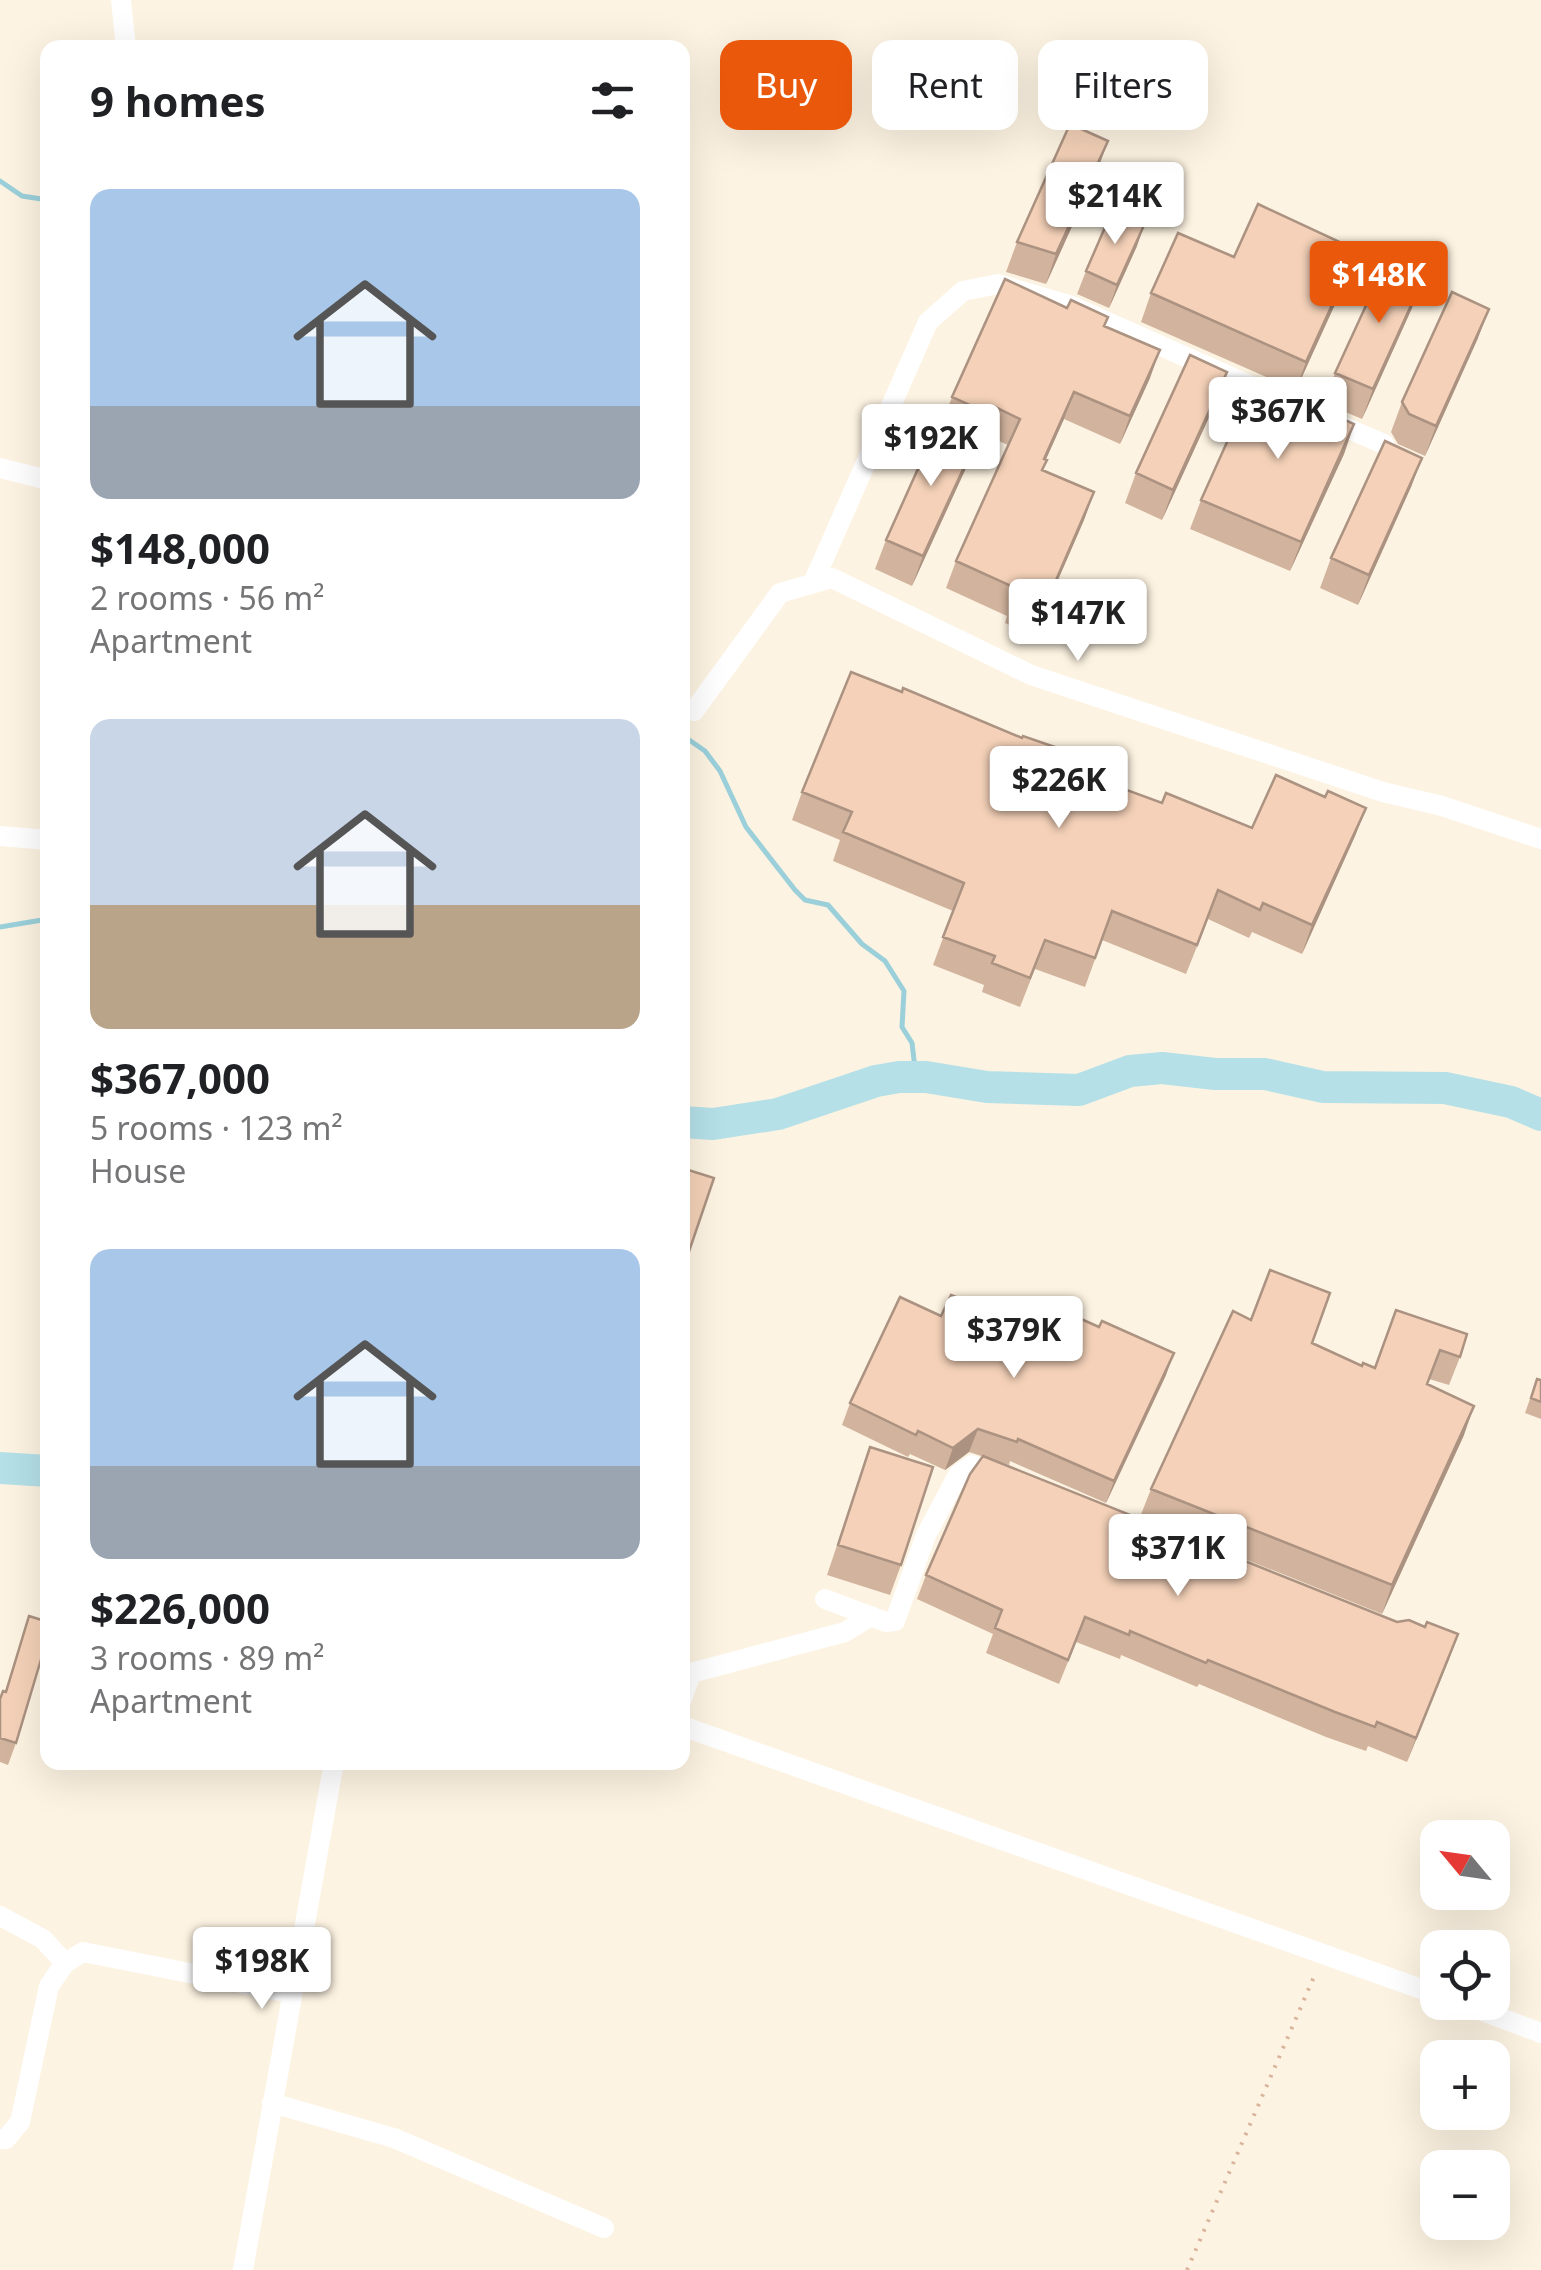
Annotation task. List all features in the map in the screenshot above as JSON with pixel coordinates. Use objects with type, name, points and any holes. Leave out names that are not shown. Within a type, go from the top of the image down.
[{"type":"street","points":[[121,0],[125,40]]},
{"type":"street","points":[[813,584],[928,322],[963,291],[998,284],[1069,305],[1384,444]]},
{"type":"street","points":[[0,468],[40,478]]},
{"type":"street","points":[[694,711],[780,594],[832,578],[1031,675],[1383,792],[1442,806],[1541,839]]},
{"type":"street","points":[[0,836],[40,839]]},
{"type":"street","points":[[825,1599],[886,1622],[895,1621],[926,1535],[958,1475],[972,1464],[1027,1486]]},
{"type":"street","points":[[690,1676],[845,1632],[871,1616]]},
{"type":"street","points":[[690,1729],[1420,1989]]},
{"type":"street","points":[[243,2270],[333,1770]]},
{"type":"street","points":[[0,1916],[43,1939],[65,1963]]},
{"type":"street","points":[[0,2139],[6,2139],[20,2122],[48,1986],[65,1963],[83,1952],[291,1993]]},
{"type":"street","points":[[1506,2020],[1541,2033]]},
{"type":"street","points":[[272,2102],[394,2138],[604,2228]]},
{"type":"path","points":[[1187,2270],[1324,1954]]},
{"type":"building","points":[[1067,130],[1083,130],[1108,141],[1056,254],[1017,242]]},
{"type":"building","points":[[1258,204],[1357,250],[1306,362],[1151,293],[1178,233],[1234,257]]},
{"type":"building","points":[[1113,209],[1145,223],[1117,285],[1086,271]]},
{"type":"building","points":[[1386,262],[1423,279],[1373,389],[1335,373]]},
{"type":"building","points":[[1005,279],[1067,308],[1071,300],[1108,317],[1104,326],[1160,350],[1130,416],[1074,392],[1042,470],[1094,492],[1044,608],[1015,595],[1018,589],[956,561],[1020,419],[993,406],[989,414],[952,397]]},
{"type":"building","points":[[1452,292],[1489,309],[1436,426],[1409,414],[1402,402]]},
{"type":"building","points":[[1190,355],[1227,372],[1173,490],[1136,473]]},
{"type":"building","points":[[1254,382],[1354,424],[1301,542],[1201,500]]},
{"type":"building","points":[[939,422],[977,439],[923,556],[886,540]]},
{"type":"building","points":[[1385,441],[1422,458],[1369,575],[1331,558]]},
{"type":"building","points":[[851,672],[1055,747],[1053,752],[1105,771],[1102,781],[1162,803],[1166,793],[1252,828],[1276,775],[1325,797],[1328,791],[1366,808],[1312,925],[1263,903],[1260,910],[1218,890],[1197,945],[1112,911],[1095,958],[1045,940],[1030,978],[992,963],[995,956],[943,937],[964,883],[843,832],[852,812],[802,792]]},
{"type":"building","points":[[690,1170],[714,1178],[690,1248]]},
{"type":"building","points":[[1270,1270],[1330,1293],[1312,1343],[1362,1366],[1363,1363],[1375,1368],[1396,1310],[1467,1334],[1460,1357],[1440,1350],[1427,1384],[1474,1406],[1392,1585],[1151,1489],[1233,1311],[1251,1320]]},
{"type":"building","points":[[951,1295],[1038,1332],[1050,1305],[1099,1327],[1102,1321],[1174,1353],[1114,1481],[1018,1439],[1017,1442],[978,1429],[953,1448],[850,1403],[900,1297],[941,1316]]},
{"type":"building","points":[[1537,1379],[1541,1380],[1541,1402],[1531,1398]]},
{"type":"building","points":[[870,1447],[933,1467],[901,1565],[838,1545]]},
{"type":"building","points":[[983,1456],[1397,1622],[1409,1620],[1425,1627],[1427,1622],[1458,1634],[1416,1738],[1377,1722],[1375,1727],[1208,1660],[1206,1663],[1085,1617],[1068,1660],[995,1628],[1002,1610],[926,1575],[970,1474]]},
{"type":"building","points":[[29,1616],[40,1619],[40,1663],[16,1743],[0,1738],[0,1699],[6,1692]]},
{"type":"waterway","points":[[0,181],[22,196],[40,199]]},
{"type":"waterway","points":[[690,741],[705,751],[720,771],[746,827],[795,890],[805,900],[828,905],[862,944],[885,961],[904,991],[902,1027],[912,1043],[916,1077]]},
{"type":"waterway","points":[[0,927],[40,920]]},
{"type":"waterway","points":[[690,1123],[713,1124],[778,1114],[899,1077],[926,1077],[987,1087],[1079,1090],[1130,1071],[1162,1068],[1265,1074],[1323,1087],[1445,1088],[1511,1102],[1541,1115]]},
{"type":"waterway","points":[[0,1468],[40,1470]]}]
